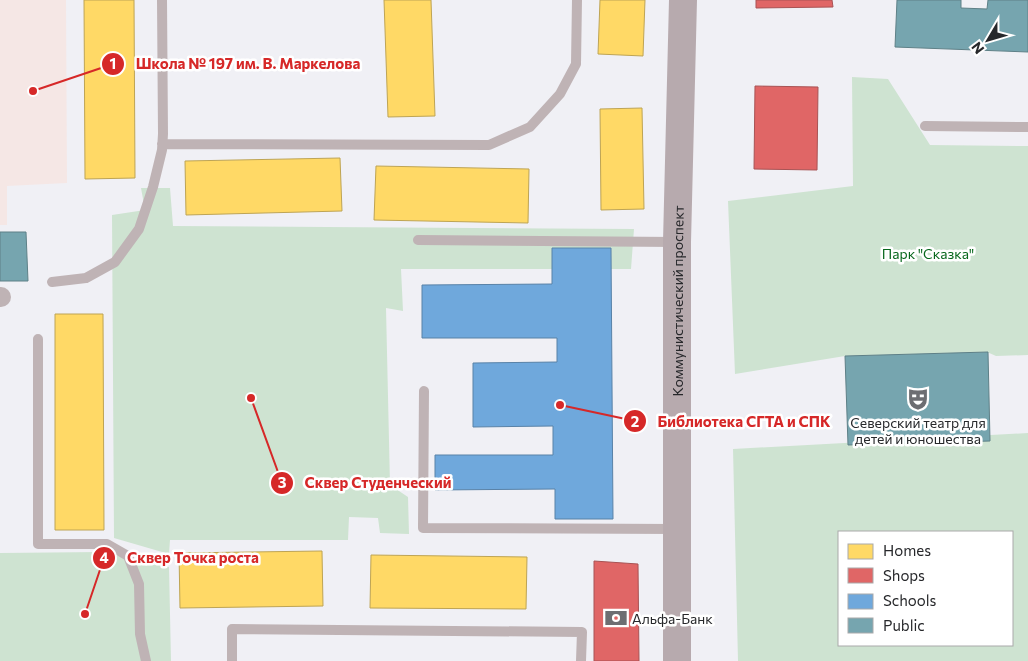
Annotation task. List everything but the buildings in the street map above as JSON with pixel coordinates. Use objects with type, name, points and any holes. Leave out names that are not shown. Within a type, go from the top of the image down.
[{"type":"main road","name":"Коммунистический проспект","points":[[677,661],[677,242],[683,0]]},
{"type":"lane","points":[[52,282],[86,278],[115,262],[138,229],[153,187],[162,144],[162,0]]},
{"type":"lane","points":[[162,144],[489,145],[530,127],[560,94],[576,64],[576,0]]},
{"type":"lane","points":[[925,126],[1028,127]]},
{"type":"lane","points":[[418,240],[677,242]]},
{"type":"lane","points":[[38,338],[38,544],[107,544],[128,556],[139,584],[140,634],[146,661]]},
{"type":"lane","points":[[424,392],[423,528],[678,529]]},
{"type":"lane","points":[[232,661],[232,629],[582,632],[581,661]]},
{"type":"shaded area","points":[[0,0],[66,0],[67,183],[7,186],[7,225],[0,225]]},
{"type":"green space","name":"Парк \"Сказка\"","points":[[852,77],[888,79],[930,145],[1028,146],[1028,355],[996,356],[987,352],[845,356],[735,374],[728,201],[853,186]]},
{"type":"green space","points":[[141,188],[170,188],[173,226],[634,229],[631,269],[401,269],[403,311],[386,308],[390,485],[408,497],[409,534],[380,533],[378,518],[349,517],[348,540],[170,540],[169,554],[114,538],[112,215],[145,210]]},
{"type":"green space","points":[[1028,433],[1028,661],[738,661],[733,449]]},
{"type":"green space","points":[[100,552],[169,567],[171,661],[0,661],[0,553]]},
{"type":"place","name":"Школа № 197 им. В. Маркелова","points":[[33,91]]},
{"type":"place","name":"Сквер Студенческий","points":[[251,398]]},
{"type":"place","name":"Северский театр для детей и юношества","points":[[918,399]]},
{"type":"place","name":"Библиотека СГТА и СПК","points":[[560,405]]},
{"type":"place","name":"Сквер Точка роста","points":[[85,614]]},
{"type":"place","name":"Альфа-Банк","points":[[616,618]]}]
